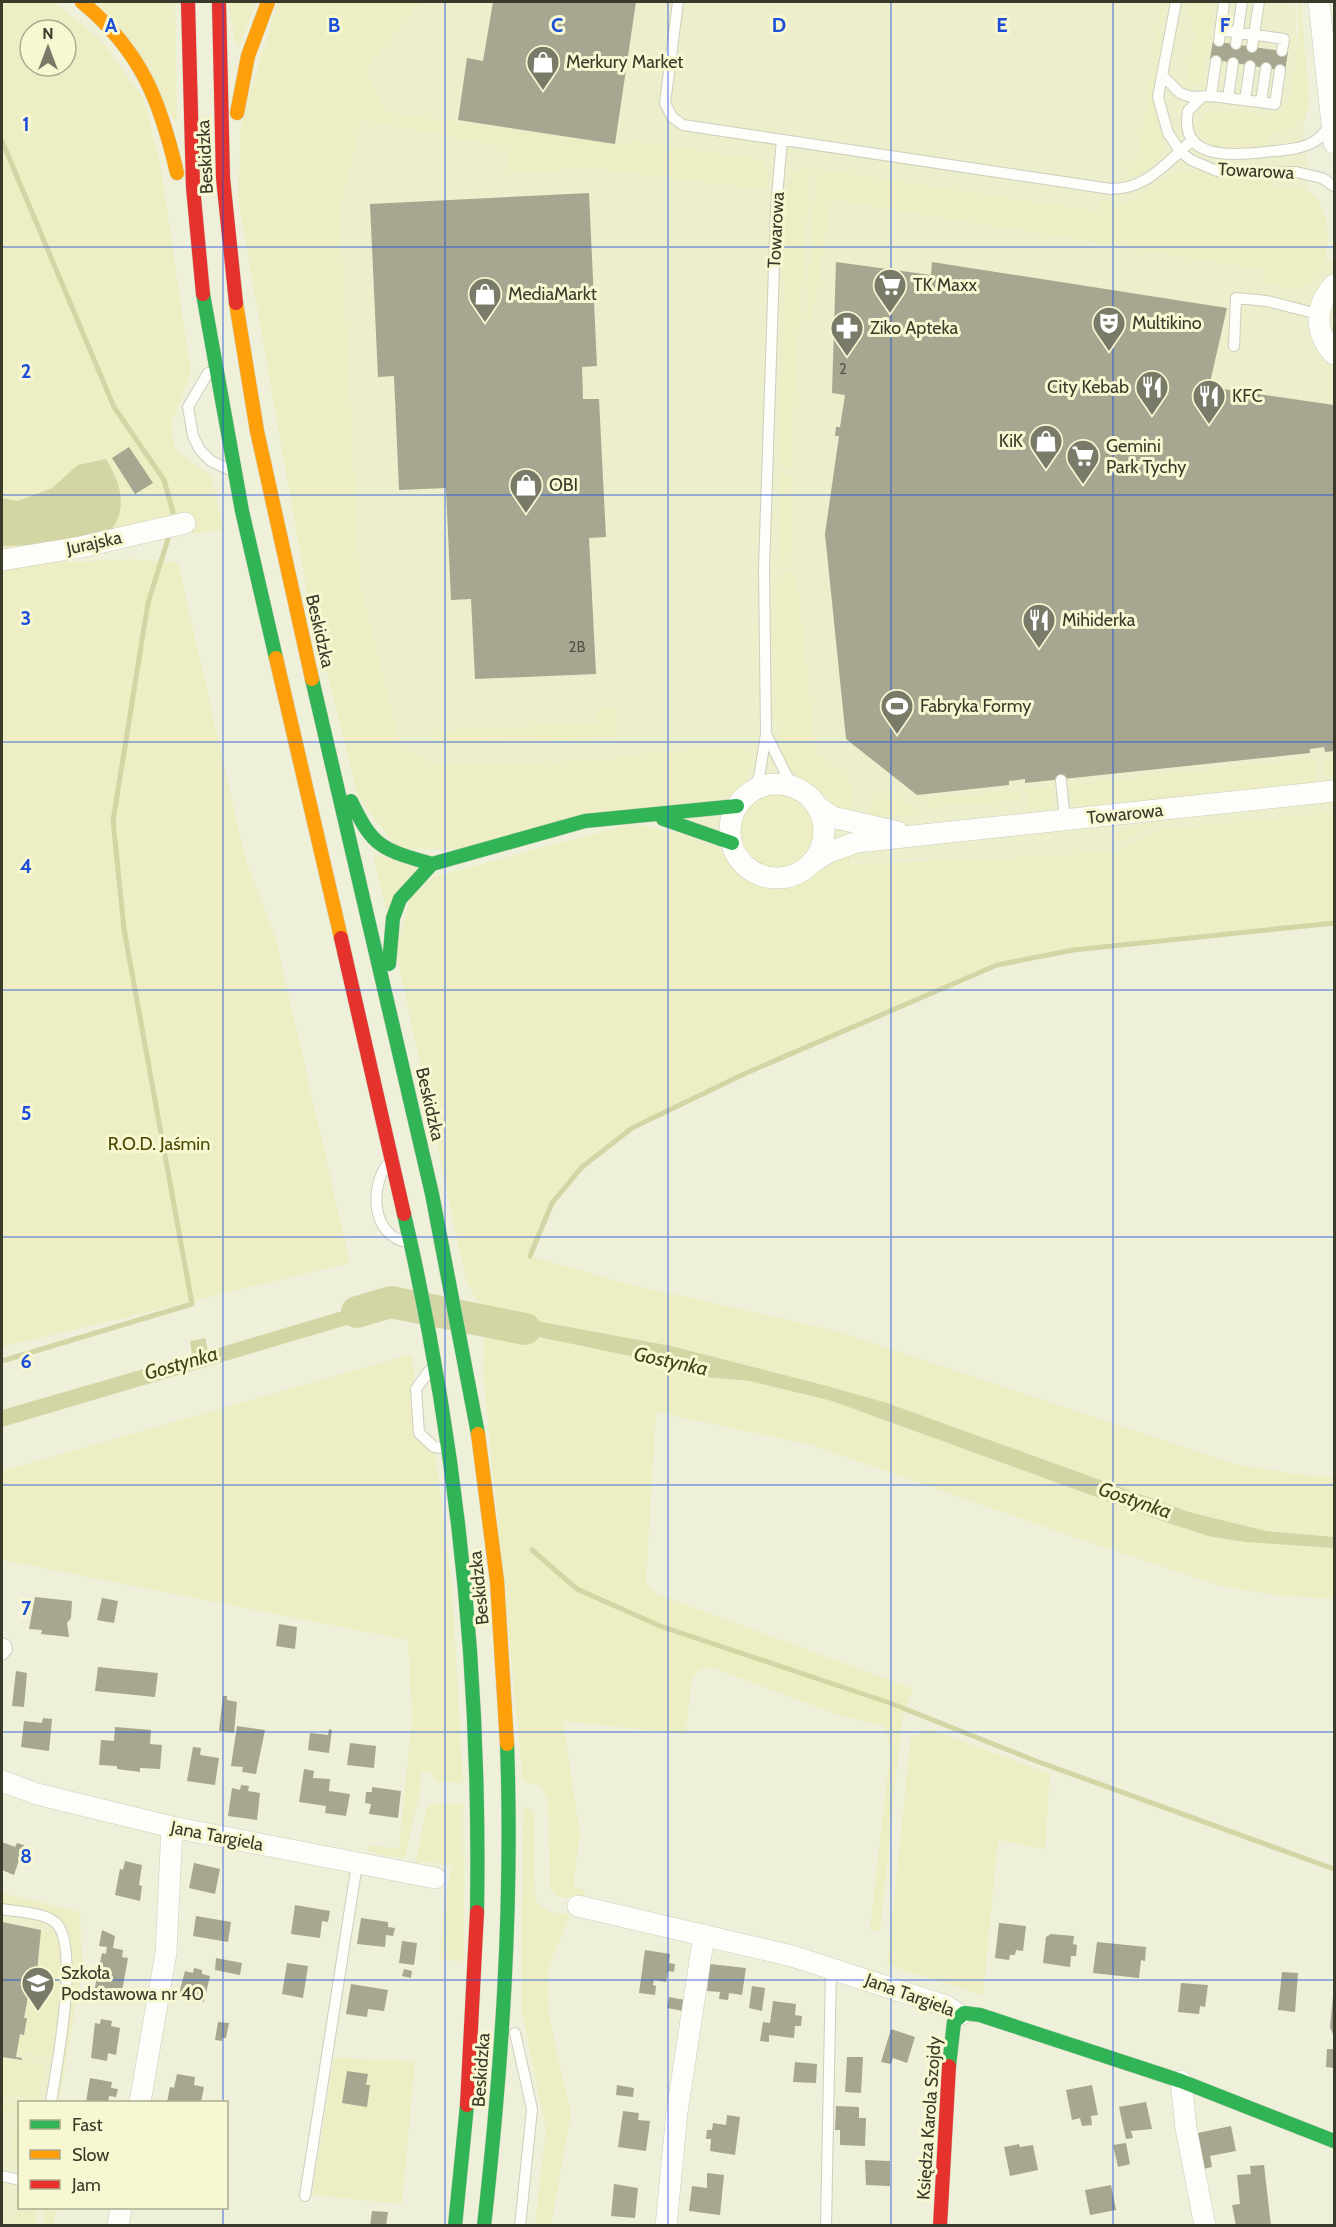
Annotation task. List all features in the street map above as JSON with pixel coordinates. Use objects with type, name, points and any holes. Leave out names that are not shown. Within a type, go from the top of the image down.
[{"type":"main road","points":[[82,2],[103,18],[130,48],[152,85],[169,137],[203,298]]},
{"type":"main road","name":"Beskidzka","points":[[188,2],[192,177],[203,298],[233,472],[415,1260],[436,1365],[447,1449],[469,1636],[476,1830],[474,2001],[455,2226]]},
{"type":"main road","name":"Beskidzka","points":[[219,2],[219,99],[232,284],[260,444],[389,1004],[444,1255],[468,1371],[486,1490],[504,1662],[510,1818],[505,1988],[492,2168],[484,2226]]},
{"type":"main road","points":[[225,198],[240,75],[253,35],[268,2]]},
{"type":"main road","points":[[332,764],[367,834],[391,852],[432,864]]},
{"type":"main road","points":[[389,1004],[389,945],[393,918],[400,899],[432,864],[565,826],[609,818],[650,815],[743,799]]},
{"type":"main road","points":[[650,815],[693,827],[732,843]]},
{"type":"main road","name":"Jana Targiela","points":[[960,2015],[970,2013],[980,2015],[1181,2081],[1335,2141]]},
{"type":"main road","name":"Księdza Karola Szojdy","points":[[940,2226],[950,2049],[954,2022],[960,2015]]},
{"type":"street","name":"Towarowa","points":[[1320,2],[1333,133]]},
{"type":"street","points":[[1334,284],[1325,296],[1318,314],[1320,334],[1335,354]]},
{"type":"street","name":"Jurajska","points":[[2,560],[81,547],[185,523]]},
{"type":"street","points":[[778,783],[794,786],[812,800],[823,820],[824,837],[819,852],[810,864],[798,873],[783,878],[767,877],[742,864],[732,843],[731,817],[743,799],[763,785],[778,783]]},
{"type":"street","name":"Towarowa","points":[[810,864],[851,843],[1335,791]]},
{"type":"street","name":"Towarowa","points":[[812,800],[832,817],[916,836]]},
{"type":"street","name":"Jana Targiela","points":[[2,1781],[37,1794],[172,1827],[435,1878]]},
{"type":"street","points":[[140,2101],[166,1953],[172,1827]]},
{"type":"street","name":"Jana Targiela","points":[[578,1906],[704,1935],[831,1968],[946,2006],[960,2015]]},
{"type":"street","points":[[666,2226],[677,2112],[704,1935]]},
{"type":"street","points":[[1181,2081],[1186,2128],[1205,2226]]},
{"type":"street","points":[[118,2226],[121,2209]]},
{"type":"lane","points":[[678,2],[664,96],[669,114],[683,125],[1111,189],[1124,189],[1146,181],[1193,140],[1188,130],[1188,111],[1207,96],[1216,61]]},
{"type":"lane","points":[[1176,2],[1164,77],[1158,97],[1168,133],[1180,151]]},
{"type":"lane","points":[[1224,2],[1219,35],[1237,32],[1284,39],[1282,51]]},
{"type":"lane","points":[[1236,44],[1242,2]]},
{"type":"lane","points":[[1252,47],[1259,2]]},
{"type":"lane","points":[[1269,49],[1270,36]]},
{"type":"lane","points":[[1228,98],[1233,63]]},
{"type":"lane","points":[[1245,100],[1250,66]]},
{"type":"lane","points":[[1261,102],[1266,68]]},
{"type":"lane","points":[[1164,77],[1180,93],[1275,104],[1280,70]]},
{"type":"lane","name":"Towarowa","points":[[1193,140],[1199,147],[1222,154],[1301,148],[1333,133]]},
{"type":"lane","name":"Towarowa","points":[[743,799],[759,778],[766,734],[764,569],[776,207],[782,140]]},
{"type":"lane","name":"Towarowa","points":[[1180,151],[1191,160],[1217,171],[1296,172],[1322,178],[1335,186]]},
{"type":"lane","points":[[1234,346],[1236,298],[1267,301],[1318,314]]},
{"type":"lane","points":[[214,365],[188,407],[193,436],[200,450],[211,461],[233,472]]},
{"type":"lane","name":"Towarowa","points":[[766,734],[788,778],[812,800]]},
{"type":"lane","points":[[1061,780],[1065,820]]},
{"type":"lane","points":[[392,1156],[378,1179],[375,1191],[380,1221],[396,1239],[411,1243]]},
{"type":"lane","points":[[436,1365],[424,1374],[416,1389],[419,1433],[434,1447],[447,1449]]},
{"type":"lane","points":[[2,1643],[6,1645],[7,1650],[2,1655]]},
{"type":"lane","points":[[305,2196],[357,1863]]},
{"type":"lane","points":[[2,1910],[46,1918],[56,1923],[64,1934],[67,1958],[63,2023],[51,2101]]},
{"type":"lane","points":[[826,2226],[831,1968]]},
{"type":"lane","points":[[505,1988],[532,2109],[520,2226]]},
{"type":"lane","points":[[2,2176],[18,2180]]},
{"type":"shaded area","points":[[420,2],[1294,2],[1314,256],[1334,260],[1334,812],[1158,830],[1117,852],[828,863],[811,880],[776,891],[740,877],[717,847],[617,760],[432,765],[400,743],[360,584],[340,213],[361,120],[508,147],[510,173],[590,168],[768,190],[629,141],[628,146],[385,112],[366,69]]},
{"type":"shaded area","name":"Szkoła Podstawowa nr 40","points":[[2,1893],[80,1912],[82,1967],[59,2101],[18,2101],[18,2198],[12,2222],[2,2220]]},
{"type":"green space","points":[[2,2],[53,2],[73,18],[18,18],[18,78],[78,78],[78,22],[100,39],[144,99],[162,175],[191,374],[171,424],[175,449],[209,474],[215,489],[223,530],[2,552]]},
{"type":"green space","points":[[96,2],[175,2],[177,125]]},
{"type":"green space","points":[[228,2],[256,2],[237,50]]},
{"type":"green space","points":[[278,2],[420,2],[366,69],[385,112],[628,146],[629,141],[633,141],[761,160],[768,168],[768,190],[590,168],[509,173],[507,147],[361,120],[340,213],[360,584],[400,743],[432,765],[617,760],[619,756],[741,746],[751,755],[751,768],[742,787],[734,796],[454,849],[398,849],[357,795],[307,591],[238,199],[241,123]]},
{"type":"green space","points":[[1162,2],[1165,2],[1153,77],[1156,108],[1165,142],[1160,154],[1146,171],[1134,176],[1128,175],[1124,164],[1134,162],[1139,155]]},
{"type":"green space","points":[[1186,2],[1214,2],[1203,80],[1194,86],[1189,84],[1187,78],[1195,35]]},
{"type":"green space","points":[[1297,2],[1301,2],[1309,102],[1305,119],[1288,129],[1267,134],[1268,145],[1232,148],[1207,141],[1200,135],[1203,114],[1223,111],[1266,114],[1285,109],[1297,56],[1299,29]]},
{"type":"green space","points":[[810,169],[794,388],[792,467],[780,467],[786,194],[794,174]]},
{"type":"green space","points":[[817,169],[1100,212],[1102,200],[1123,203],[1141,198],[1167,177],[1179,172],[1192,171],[1220,178],[1272,178],[1272,188],[1300,188],[1314,196],[1322,208],[1326,223],[1328,239],[1326,255],[1322,269],[1314,280],[1303,287],[1288,288],[1262,284],[1264,270],[831,199],[812,320],[806,319]]},
{"type":"green space","points":[[780,474],[792,474],[790,567],[778,567]]},
{"type":"green space","name":"R.O.D. Jaśmin","points":[[130,559],[178,563],[245,857],[275,936],[350,1263],[2,1347],[2,566]]},
{"type":"green space","points":[[793,573],[797,582],[815,747],[817,754],[848,778],[852,792],[849,815],[830,807],[798,779],[787,768],[781,750],[776,701],[775,612],[779,575]]},
{"type":"green space","points":[[614,708],[616,737],[434,746],[434,731],[598,723],[598,709]]},
{"type":"green space","points":[[1334,756],[1334,775],[1325,776],[1323,758]]},
{"type":"green space","points":[[1314,758],[1316,785],[1085,808],[1073,801],[1071,785]]},
{"type":"green space","points":[[1053,786],[1054,801],[1050,810],[1028,809],[1026,789]]},
{"type":"green space","points":[[1017,791],[1019,800],[930,807],[923,799]]},
{"type":"green space","points":[[769,793],[785,793],[799,799],[810,810],[816,824],[816,840],[810,854],[799,865],[785,871],[769,871],[755,865],[744,854],[738,840],[738,824],[744,810],[755,799]]},
{"type":"green space","points":[[891,793],[921,816],[868,818],[875,795]]},
{"type":"green space","points":[[1334,812],[1334,922],[1073,950],[997,965],[801,1049],[632,1128],[582,1167],[552,1203],[530,1256],[628,1284],[837,1331],[1234,1464],[1296,1474],[1334,1477],[1334,1537],[1266,1531],[1189,1512],[887,1403],[827,1386],[671,1346],[483,1311],[466,1281],[396,951],[410,898],[433,877],[631,824],[679,833],[717,847],[740,877],[776,891],[811,880],[830,861],[848,853],[850,864],[1117,852],[1158,830]]},
{"type":"green space","points":[[1154,822],[1155,825],[1119,843],[1113,833]]},
{"type":"green space","points":[[373,853],[418,869],[386,910]]},
{"type":"green space","points":[[485,1326],[650,1360],[665,1370],[692,1376],[750,1381],[832,1401],[1212,1537],[1246,1542],[1334,1548],[1334,1599],[1276,1595],[1221,1586],[812,1445],[656,1412],[646,1581],[655,1593],[913,1689],[902,1719],[880,1931],[870,1930],[890,1753],[888,1738],[882,1725],[844,1717],[711,1667],[699,1669],[691,1682],[686,1734],[563,1721],[580,1834],[573,1887],[585,1890],[584,1901],[556,1896],[550,1888],[548,1798],[540,1786],[523,1781],[483,1371]]},
{"type":"green space","points":[[412,1354],[420,1440],[435,1454],[451,1575],[463,1783],[436,1782],[432,1772],[422,1771],[419,1796],[404,1859],[367,1851],[369,1845],[399,1849],[412,1717],[408,1640],[2,1560],[2,1471]]},
{"type":"green space","points":[[930,1729],[1050,1774],[1045,1849],[998,1840],[983,1995],[887,1965],[911,1737]]},
{"type":"green space","points":[[432,1804],[463,1804],[464,1961],[440,1960],[445,1896],[453,1866],[423,1861],[419,1866],[415,1866],[426,1810]]},
{"type":"green space","points":[[523,1807],[534,1810],[537,1903],[550,1912],[570,1915],[548,1968],[549,2016],[571,2114],[551,2225],[535,2225],[546,2129],[522,2012]]},
{"type":"green space","points":[[2,1893],[80,1912],[82,1967],[59,2101],[55,2101],[68,2024],[70,1934],[59,1918],[50,1913],[2,1904]]},
{"type":"green space","points":[[41,1931],[53,1932],[58,1942],[60,1957],[60,1993],[52,2058],[17,2051],[20,2034],[26,2035],[27,2020],[29,2020],[24,2018],[33,1971],[39,1972],[42,1956],[36,1954]]},
{"type":"green space","points":[[2,2058],[44,2065],[38,2100],[2,2094]]},
{"type":"green space","points":[[334,2058],[415,2061],[402,2204],[312,2195]]},
{"type":"green space","points":[[2,2102],[18,2105],[18,2114],[2,2111]]},
{"type":"green space","points":[[15,2127],[18,2128],[18,2160],[9,2158]]},
{"type":"green space","points":[[18,2198],[18,2209],[36,2209],[36,2225],[2,2225],[2,2220],[12,2222]]},
{"type":"green space","points":[[44,2209],[59,2209],[56,2211],[53,2225],[44,2225]]},
{"type":"water","points":[[106,459],[116,477],[121,495],[119,513],[111,531],[40,545],[2,546],[2,498],[18,501],[52,488],[78,465]]},
{"type":"water","points":[[396,1295],[398,1310],[2,1427],[2,1410],[192,1355],[190,1341],[205,1338],[208,1351]]},
{"type":"water","points":[[483,1311],[671,1346],[827,1386],[887,1403],[1189,1512],[1266,1531],[1334,1537],[1334,1548],[1246,1542],[1212,1537],[832,1401],[750,1381],[692,1376],[665,1370],[650,1360],[485,1326]]},
{"type":"building","name":"Merkury Market","points":[[493,2],[636,2],[615,144],[458,120],[467,58],[483,61]]},
{"type":"building","points":[[1213,41],[1288,52],[1285,71],[1210,59]]},
{"type":"building","points":[[589,193],[597,366],[582,367],[583,399],[599,399],[606,537],[589,538],[596,674],[475,679],[471,599],[451,600],[446,488],[399,490],[394,376],[378,377],[370,204]]},
{"type":"building","name":"Gemini Park Tychy","points":[[836,262],[931,275],[932,262],[1227,308],[1209,387],[1334,405],[1334,751],[1325,752],[1324,747],[1310,749],[1310,753],[1025,783],[1025,779],[1009,781],[1009,785],[917,795],[846,739],[825,534],[839,436],[835,436],[836,427],[840,427],[845,395],[832,393]]},
{"type":"building","points":[[129,447],[153,483],[135,494],[112,458]]},
{"type":"building","points":[[35,1597],[72,1601],[71,1618],[67,1623],[69,1637],[41,1634],[42,1630],[29,1629]]},
{"type":"building","points":[[102,1598],[118,1601],[114,1623],[97,1620]]},
{"type":"building","points":[[279,1624],[297,1627],[295,1649],[276,1646]]},
{"type":"building","points":[[98,1667],[158,1673],[155,1697],[95,1691]]},
{"type":"building","points":[[16,1671],[27,1673],[24,1707],[12,1706]]},
{"type":"building","points":[[223,1696],[227,1696],[227,1700],[237,1702],[234,1733],[219,1731]]},
{"type":"building","points":[[43,1718],[52,1719],[49,1751],[21,1747],[24,1721],[42,1723]]},
{"type":"building","points":[[237,1726],[265,1730],[256,1774],[242,1772],[243,1767],[231,1766]]},
{"type":"building","points":[[115,1727],[151,1730],[150,1744],[162,1745],[160,1769],[140,1768],[140,1772],[117,1769],[117,1766],[99,1765],[101,1740],[114,1741]]},
{"type":"building","points":[[329,1729],[332,1730],[329,1753],[308,1750],[310,1733],[328,1735]]},
{"type":"building","points":[[350,1743],[376,1746],[374,1768],[347,1765]]},
{"type":"building","points":[[193,1747],[201,1748],[200,1755],[219,1758],[215,1785],[187,1781]]},
{"type":"building","points":[[304,1769],[314,1771],[313,1778],[330,1779],[329,1791],[350,1794],[346,1816],[325,1813],[326,1806],[299,1802]]},
{"type":"building","points":[[241,1785],[249,1786],[248,1791],[260,1793],[257,1820],[228,1816],[232,1788],[240,1790]]},
{"type":"building","points":[[372,1787],[401,1791],[398,1818],[369,1814],[371,1804],[365,1803],[366,1792],[372,1792]]},
{"type":"building","points":[[2,1842],[15,1847],[17,1843],[24,1845],[14,1875],[2,1870]]},
{"type":"building","points":[[125,1861],[142,1865],[139,1885],[142,1886],[140,1901],[115,1895],[120,1869],[123,1870]]},
{"type":"building","points":[[194,1863],[220,1869],[215,1894],[189,1888]]},
{"type":"building","points":[[295,1905],[330,1911],[328,1922],[322,1921],[320,1938],[291,1934]]},
{"type":"building","points":[[196,1916],[231,1922],[228,1942],[193,1936]]},
{"type":"building","points":[[361,1918],[388,1922],[388,1927],[395,1928],[393,1936],[386,1935],[385,1947],[357,1944]]},
{"type":"building","points":[[2,1922],[41,1930],[37,1972],[33,1971],[24,2018],[27,2018],[24,2035],[20,2034],[16,2057],[22,2060],[2,2057]]},
{"type":"building","points":[[999,1923],[1026,1926],[1023,1951],[1016,1950],[1015,1955],[1010,1955],[1009,1960],[995,1958]]},
{"type":"building","points":[[102,1930],[115,1936],[113,1948],[123,1950],[122,1957],[128,1958],[121,1997],[115,1996],[114,2003],[98,2000],[99,1993],[94,1992],[102,1953],[106,1954],[107,1947],[99,1946]]},
{"type":"building","points":[[1051,1934],[1074,1936],[1073,1944],[1077,1945],[1076,1956],[1071,1956],[1070,1967],[1043,1963],[1046,1937]]},
{"type":"building","points":[[402,1941],[417,1943],[414,1965],[399,1963]]},
{"type":"building","points":[[1097,1942],[1146,1947],[1145,1961],[1141,1960],[1139,1978],[1093,1973]]},
{"type":"building","points":[[645,1950],[670,1954],[669,1963],[675,1964],[674,1972],[668,1971],[666,1982],[654,1980],[655,1995],[639,1993]]},
{"type":"building","points":[[216,1958],[242,1963],[240,1975],[215,1970]]},
{"type":"building","points":[[287,1963],[308,1966],[303,1998],[282,1994]]},
{"type":"building","points":[[710,1964],[746,1968],[742,1995],[729,1993],[728,2000],[719,1999],[720,1992],[707,1991]]},
{"type":"building","points":[[194,1968],[210,1976],[204,2002],[178,1997],[185,1971],[193,1973]]},
{"type":"building","points":[[404,1969],[412,1971],[411,1978],[402,1976]]},
{"type":"building","points":[[1282,1972],[1298,1973],[1295,2012],[1278,2010]]},
{"type":"building","points":[[1181,1983],[1208,1985],[1205,2007],[1200,2006],[1199,2014],[1178,2012]]},
{"type":"building","points":[[351,1984],[388,1990],[384,2011],[368,2009],[367,2017],[346,2014]]},
{"type":"building","points":[[752,1986],[765,1988],[762,2011],[749,2008]]},
{"type":"building","points":[[1334,1996],[1334,2037],[1330,2027]]},
{"type":"building","points":[[669,1997],[685,2000],[684,2011],[667,2008]]},
{"type":"building","points":[[773,2001],[796,2004],[795,2015],[802,2016],[801,2026],[795,2026],[794,2038],[769,2035],[769,2042],[760,2041],[763,2022],[770,2023]]},
{"type":"building","points":[[101,2019],[112,2021],[111,2026],[120,2028],[116,2055],[108,2053],[107,2061],[91,2058],[95,2023],[100,2024]]},
{"type":"building","points":[[218,2022],[229,2023],[226,2038],[222,2038],[222,2041],[215,2040]]},
{"type":"building","points":[[891,2029],[915,2037],[907,2063],[893,2058],[891,2064],[881,2062]]},
{"type":"building","points":[[1327,2049],[1334,2049],[1334,2068],[1326,2067]]},
{"type":"building","points":[[847,2057],[863,2057],[861,2093],[845,2092]]},
{"type":"building","points":[[795,2062],[817,2064],[816,2083],[793,2082]]},
{"type":"building","points":[[347,2071],[368,2074],[366,2085],[370,2085],[367,2107],[342,2103]]},
{"type":"building","points":[[177,2074],[195,2077],[194,2085],[204,2087],[201,2101],[167,2101],[170,2087],[174,2088]]},
{"type":"building","points":[[90,2078],[112,2082],[111,2088],[118,2089],[116,2097],[109,2096],[108,2101],[86,2101]]},
{"type":"building","points":[[617,2085],[634,2088],[633,2097],[616,2095]]},
{"type":"building","points":[[1092,2085],[1098,2115],[1091,2116],[1092,2125],[1082,2126],[1080,2118],[1072,2120],[1066,2090]]},
{"type":"building","points":[[1146,2102],[1152,2129],[1131,2131],[1133,2138],[1126,2139],[1119,2107]]},
{"type":"building","points":[[836,2106],[859,2107],[859,2118],[866,2118],[865,2146],[840,2145],[840,2130],[835,2130]]},
{"type":"building","points":[[623,2111],[639,2113],[638,2120],[650,2121],[646,2151],[618,2147]]},
{"type":"building","points":[[727,2115],[740,2117],[735,2155],[710,2151],[711,2139],[706,2139],[707,2130],[712,2130],[713,2123],[726,2125]]},
{"type":"building","points":[[1231,2126],[1236,2151],[1210,2156],[1212,2167],[1199,2170],[1193,2134]]},
{"type":"building","points":[[1126,2143],[1130,2164],[1118,2167],[1113,2145]]},
{"type":"building","points":[[1019,2144],[1020,2147],[1033,2145],[1038,2170],[1010,2176],[1004,2147]]},
{"type":"building","points":[[865,2160],[890,2161],[890,2186],[866,2185]]},
{"type":"building","points":[[1264,2165],[1271,2226],[1236,2226],[1232,2205],[1240,2204],[1237,2175],[1251,2174],[1250,2166]]},
{"type":"building","points":[[707,2173],[724,2175],[720,2215],[689,2211],[692,2186],[707,2188]]},
{"type":"building","points":[[614,2184],[638,2188],[635,2218],[611,2216]]},
{"type":"building","points":[[1111,2185],[1116,2210],[1090,2215],[1085,2190]]},
{"type":"building","points":[[372,2211],[388,2212],[386,2226],[370,2226]]},
{"type":"waterway","points":[[2,141],[114,407],[164,480],[173,512]]},
{"type":"waterway","points":[[2,1361],[192,1304],[124,929],[113,821],[148,603],[168,539]]},
{"type":"waterway","points":[[530,1256],[552,1203],[582,1167],[632,1128],[744,1074],[997,965],[1073,950],[1334,923]]},
{"type":"waterway","name":"Gostynka","points":[[357,1312],[391,1302],[525,1329]]},
{"type":"waterway","points":[[532,1550],[577,1589],[660,1626],[890,1703],[1036,1761],[1334,1869]]},
{"type":"traffic: fast","points":[[203,294],[242,511],[276,658]]},
{"type":"traffic: fast","points":[[312,679],[432,1194],[478,1434]]},
{"type":"traffic: fast","points":[[351,801],[366,829],[381,845],[401,855],[432,864]]},
{"type":"traffic: fast","points":[[389,964],[393,918],[400,899],[432,864],[585,821],[737,806]]},
{"type":"traffic: fast","points":[[663,819],[732,843]]},
{"type":"traffic: fast","points":[[404,1214],[423,1300],[438,1386],[462,1560],[475,1736],[477,1912]]},
{"type":"traffic: fast","points":[[484,2226],[505,1985],[508,1865],[507,1744]]},
{"type":"traffic: fast","points":[[949,2066],[954,2022],[964,2013],[980,2015],[1181,2081],[1334,2141]]},
{"type":"traffic: fast","points":[[455,2226],[467,2105]]},
{"type":"traffic: slow","points":[[82,2],[102,20],[134,58],[155,100],[177,173]]},
{"type":"traffic: slow","points":[[237,113],[248,56],[268,2]]},
{"type":"traffic: slow","points":[[236,303],[257,431],[312,679]]},
{"type":"traffic: slow","points":[[276,658],[341,938]]},
{"type":"traffic: slow","points":[[478,1434],[497,1581],[507,1744]]},
{"type":"traffic: jam","points":[[188,2],[193,187],[203,294]]},
{"type":"traffic: jam","points":[[219,2],[223,178],[236,303]]},
{"type":"traffic: jam","points":[[341,938],[404,1214]]},
{"type":"traffic: jam","points":[[467,2105],[477,1912]]},
{"type":"traffic: jam","points":[[940,2226],[949,2066]]},
{"type":"place","name":"Merkury Market","points":[[543,91]]},
{"type":"place","name":"TK Maxx","points":[[890,314]]},
{"type":"place","name":"MediaMarkt","points":[[485,323]]},
{"type":"place","name":"Multikino","points":[[1109,352]]},
{"type":"place","name":"Ziko Apteka","points":[[847,357]]},
{"type":"place","name":"City Kebab","points":[[1152,416]]},
{"type":"place","name":"KFC","points":[[1209,425]]},
{"type":"place","name":"KiK","points":[[1046,470]]},
{"type":"place","name":"Gemini Park Tychy","points":[[1083,485]]},
{"type":"place","name":"OBI","points":[[526,514]]},
{"type":"place","name":"Mihiderka","points":[[1039,649]]},
{"type":"place","name":"Fabryka Formy","points":[[897,735]]},
{"type":"place","name":"Szkoła Podstawowa nr 40","points":[[38,2012]]}]
